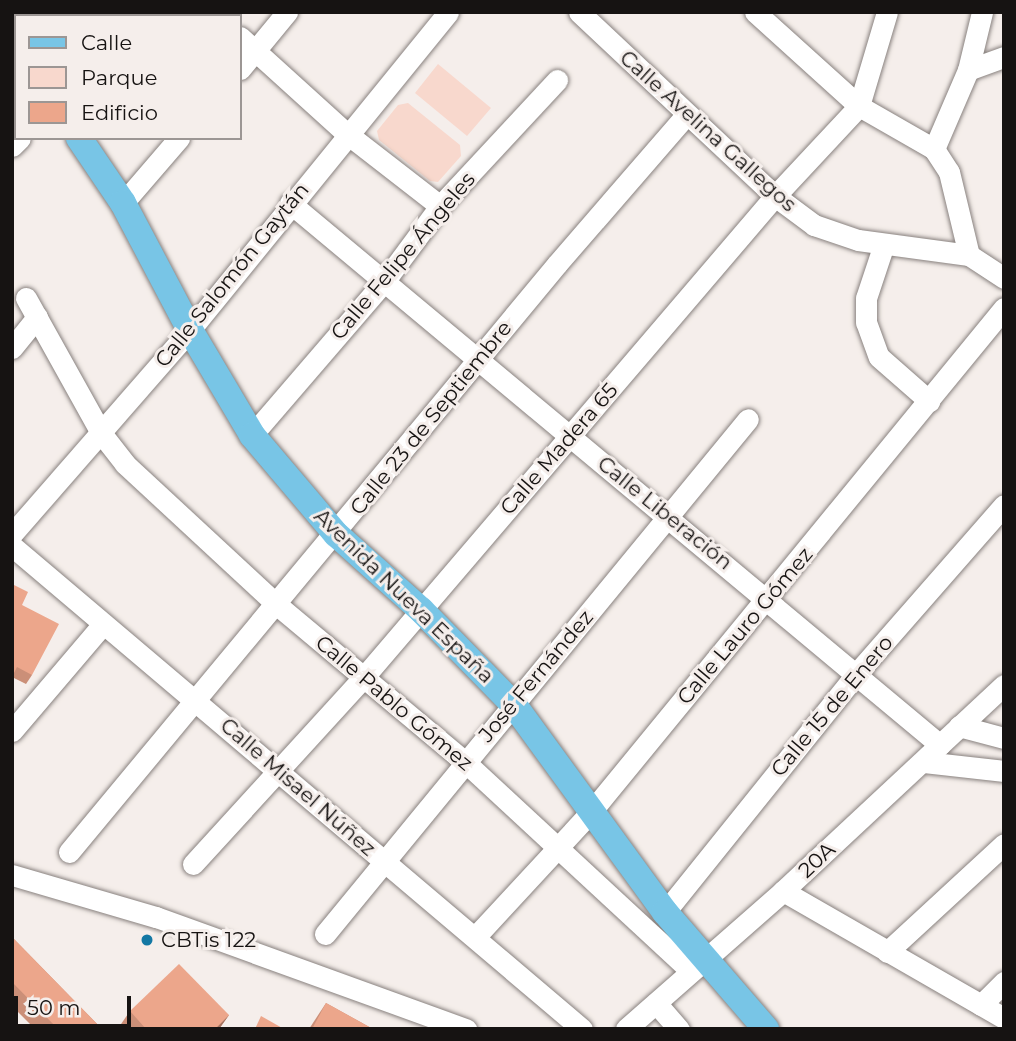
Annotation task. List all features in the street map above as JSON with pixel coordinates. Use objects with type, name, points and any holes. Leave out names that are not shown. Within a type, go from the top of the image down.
[{"type":"main road","name":"Avenida Nueva España","points":[[80,140],[123,202],[190,330],[252,435],[336,534],[421,610],[514,705],[590,813],[665,912],[697,965],[766,1029]]},
{"type":"street","points":[[242,63],[248,44],[287,12]]},
{"type":"street","name":"Calle Salomón Gaytán","points":[[12,534],[190,330],[346,133],[448,12]]},
{"type":"street","name":"Calle Avelina Gallegos","points":[[579,12],[775,196],[828,232],[884,244],[969,255]]},
{"type":"street","points":[[755,12],[859,106],[934,149],[949,172],[969,255],[1004,278]]},
{"type":"street","name":"Calle Madera 65","points":[[193,864],[363,678],[775,196],[859,106],[887,12]]},
{"type":"street","points":[[934,149],[968,70],[982,12]]},
{"type":"street","points":[[248,44],[346,133],[440,206]]},
{"type":"street","points":[[968,70],[1004,57]]},
{"type":"street","name":"Calle Felipe Ángeles","points":[[252,435],[386,279],[440,206],[557,80]]},
{"type":"street","name":"Calle 23 de Septiembre","points":[[69,852],[195,698],[336,534],[479,358],[686,115]]},
{"type":"street","points":[[123,202],[177,140]]},
{"type":"street","name":"Calle Liberación","points":[[290,203],[386,279],[940,745]]},
{"type":"street","points":[[884,244],[866,298],[869,334],[879,357],[929,401]]},
{"type":"street","name":"Calle Pablo Gómez","points":[[26,298],[101,433],[125,464],[276,604],[464,761],[557,846],[697,965]]},
{"type":"street","name":"Calle Lauro Gómez","points":[[476,936],[590,813],[1004,307]]},
{"type":"street","points":[[12,348],[37,317]]},
{"type":"street","name":"José Fernández","points":[[325,934],[464,761],[514,705],[748,419]]},
{"type":"street","name":"Calle 15 de Enero","points":[[665,912],[857,673],[1004,505]]},
{"type":"street","name":"Calle Misael Núñez","points":[[12,546],[195,698],[383,861],[476,936],[582,1029]]},
{"type":"street","points":[[12,731],[103,624]]},
{"type":"street","name":"20A","points":[[626,1029],[783,891],[1004,685]]},
{"type":"street","points":[[959,726],[1004,738]]},
{"type":"street","points":[[924,762],[1004,771]]},
{"type":"street","points":[[887,951],[1004,845]]},
{"type":"street","points":[[12,875],[156,917],[466,1029]]},
{"type":"street","points":[[783,891],[1004,1018]]},
{"type":"street","points":[[981,1005],[1004,982]]},
{"type":"street","points":[[656,1003],[679,1029]]},
{"type":"green space","points":[[438,64],[491,108],[467,136],[415,93]]},
{"type":"green space","points":[[408,103],[460,145],[461,156],[438,182],[430,181],[379,140],[377,131],[398,105]]},
{"type":"building","points":[[12,584],[28,592],[22,605],[59,624],[32,675],[17,667],[12,677]]},
{"type":"building","points":[[12,937],[102,1029],[58,1029],[12,982]]},
{"type":"building","points":[[179,964],[229,1015],[215,1029],[146,1029],[130,1011]]},
{"type":"building","points":[[326,1003],[373,1029],[312,1029]]},
{"type":"building","points":[[261,1016],[284,1029],[255,1029]]},
{"type":"place","name":"CBTis 122","points":[[147,940]]}]
